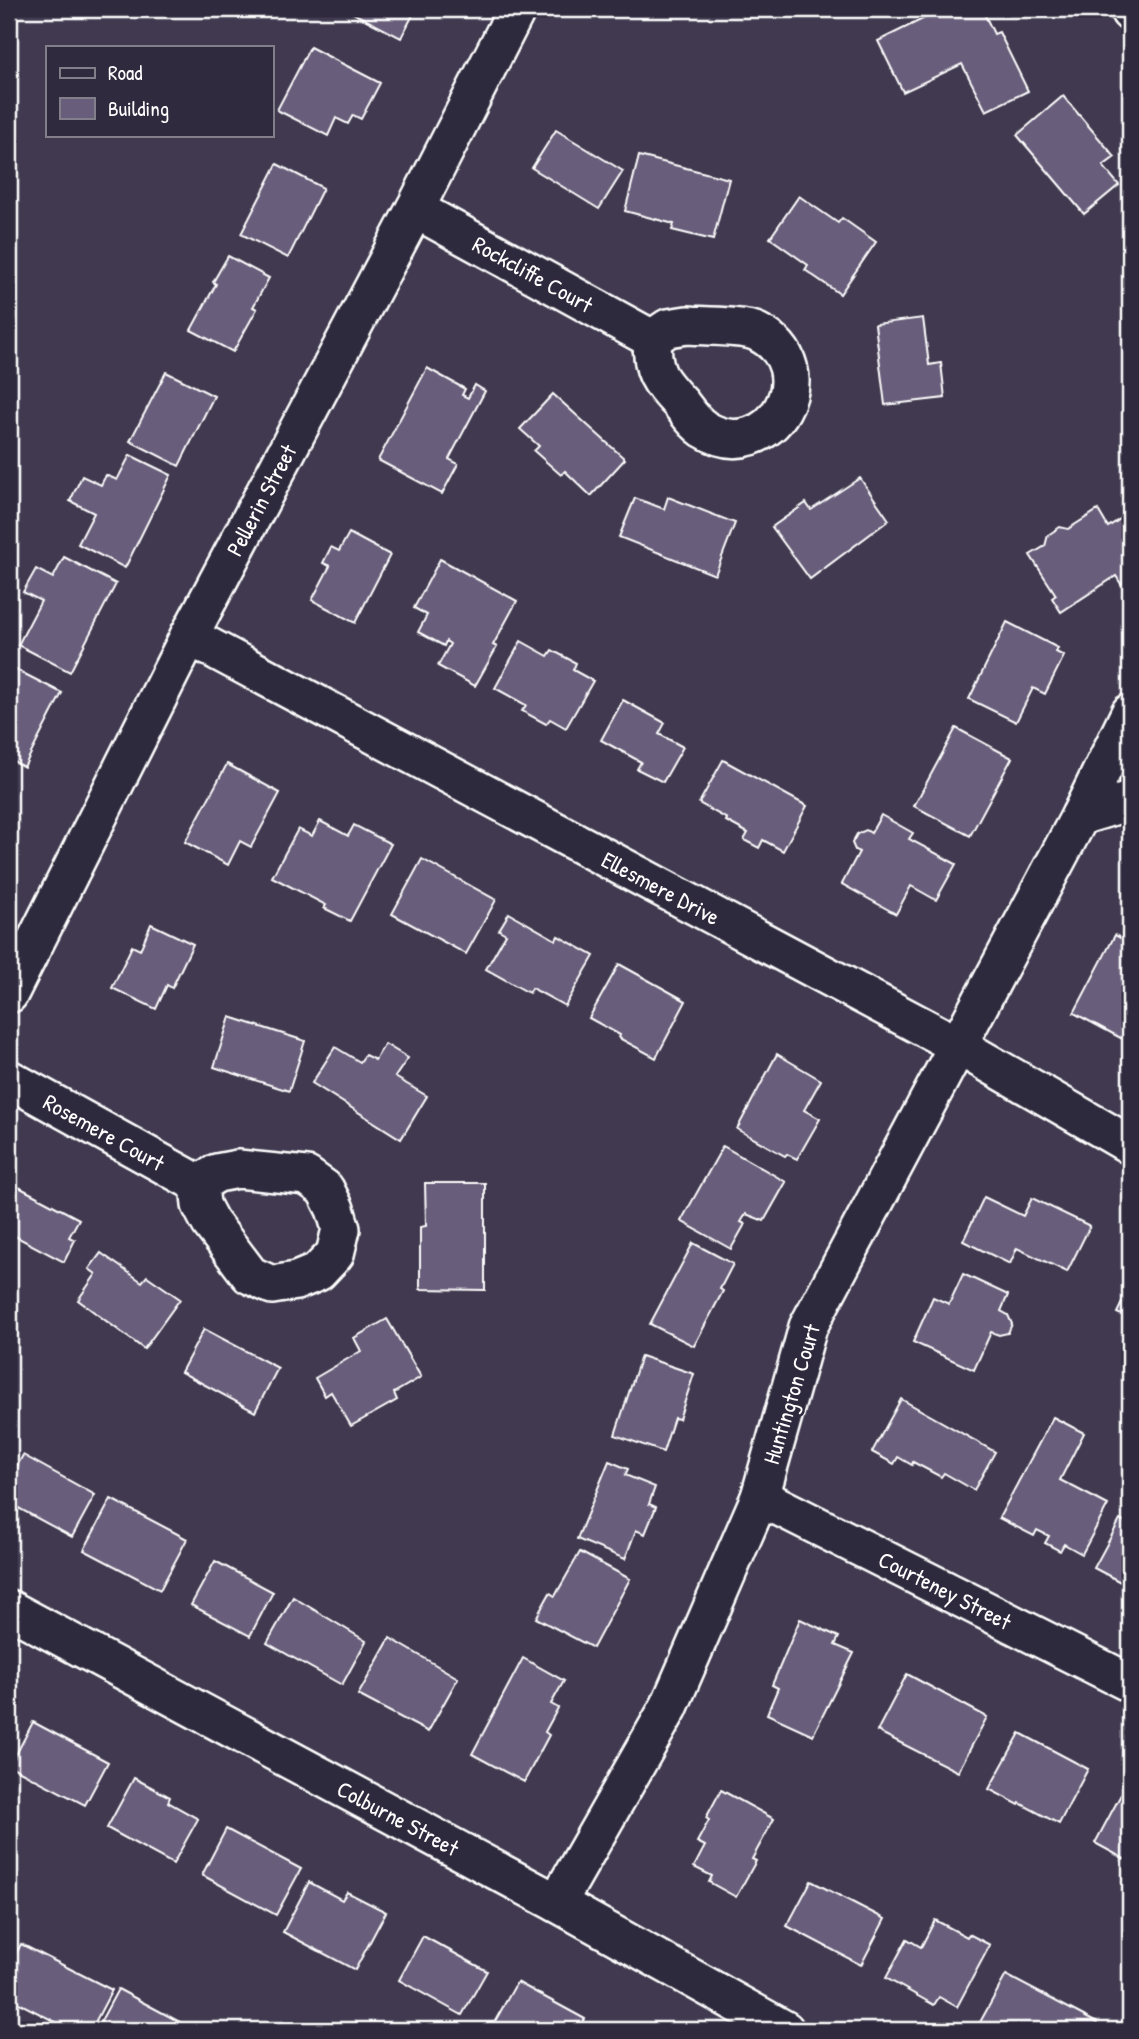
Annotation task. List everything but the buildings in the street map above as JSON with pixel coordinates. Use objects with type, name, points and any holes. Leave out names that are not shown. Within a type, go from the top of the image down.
[{"type":"street","name":"Pellerin Street","points":[[9,994],[189,636],[415,209],[517,9]]},
{"type":"street","name":"Rockcliffe Court","points":[[415,209],[652,340]]},
{"type":"street","name":"Ellesmere Drive","points":[[189,636],[957,1045],[1130,1145]]},
{"type":"street","name":"Huntington Court","points":[[556,1903],[669,1707],[760,1497],[808,1327],[1080,816],[1130,713]]},
{"type":"street","points":[[1080,816],[1130,801]]},
{"type":"street","name":"Rosemere Court","points":[[9,1079],[200,1184]]},
{"type":"street","name":"Courteney Street","points":[[760,1497],[1130,1683]]},
{"type":"street","name":"Colburne Street","points":[[9,1609],[556,1903],[785,2030]]}]
